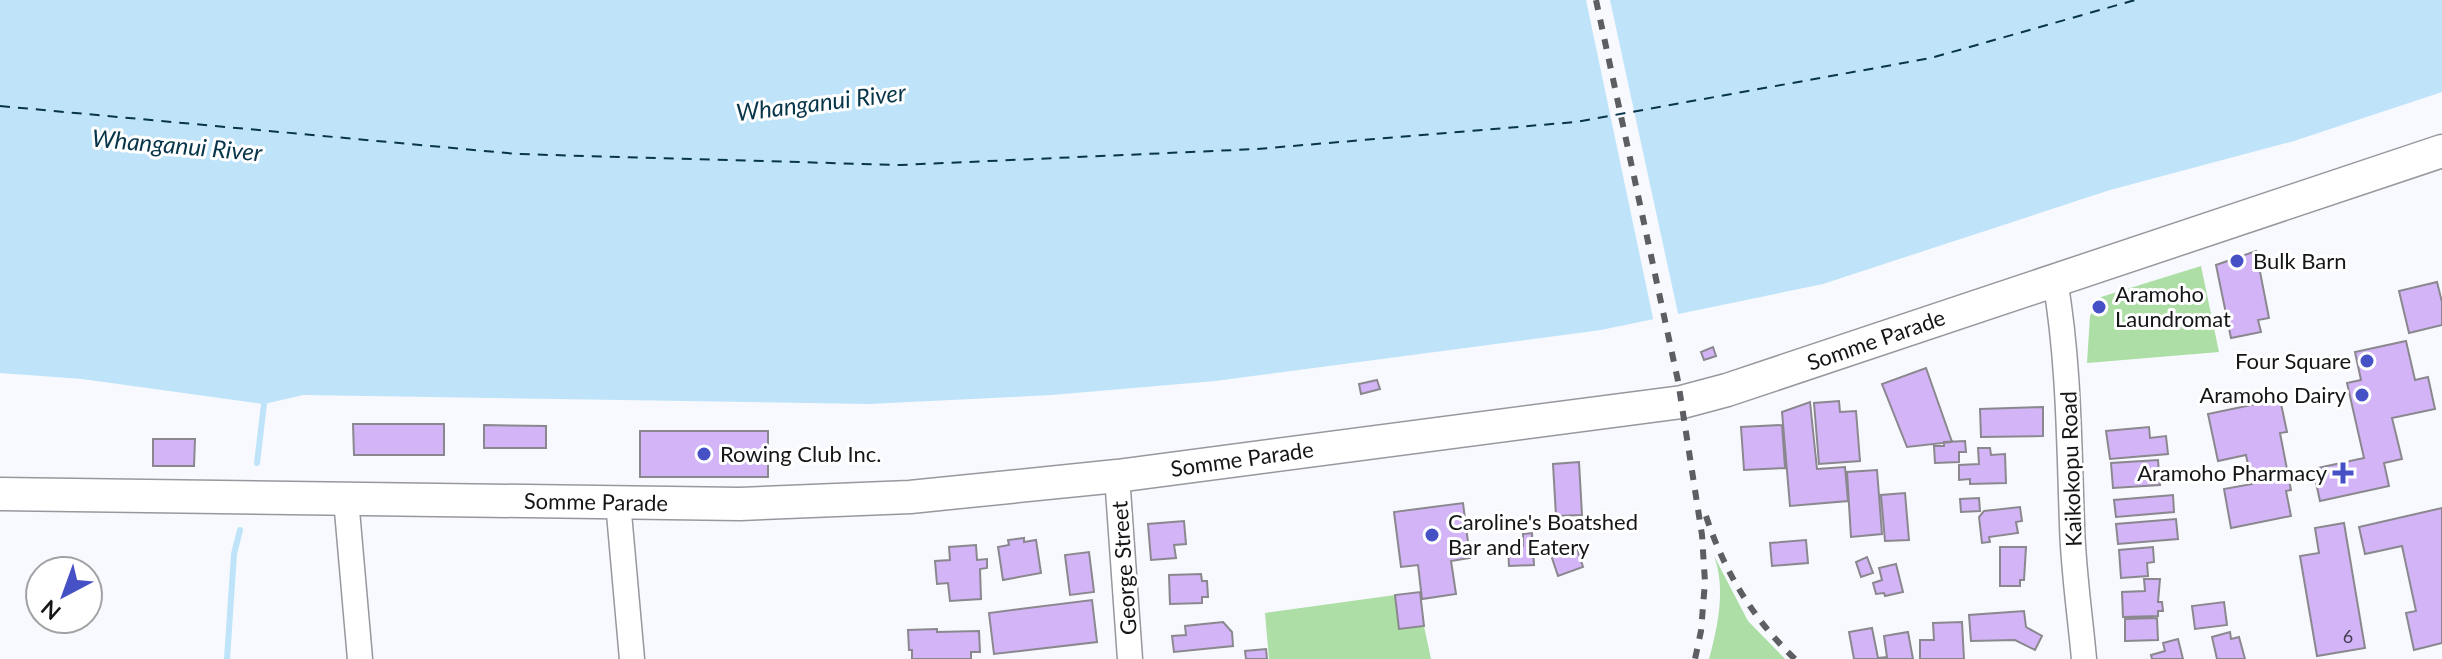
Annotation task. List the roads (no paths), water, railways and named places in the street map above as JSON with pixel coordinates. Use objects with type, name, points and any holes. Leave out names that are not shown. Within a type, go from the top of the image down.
[{"type":"main road","name":"Somme Parade","points":[[0,494],[797,503],[925,495],[1117,476],[1702,397],[2442,151]]},
{"type":"street","name":"Kaikokopu Road","points":[[2055,280],[2063,318],[2069,398],[2072,528],[2084,659]]},
{"type":"street","name":"George Street","points":[[1117,476],[1130,659]]},
{"type":"street","points":[[346,499],[360,659]]},
{"type":"street","points":[[618,502],[632,659]]},
{"type":"water","name":"Whanganui River","points":[[0,0],[2442,0],[2442,92],[2294,141],[2110,190],[1823,284],[1601,330],[1215,381],[1052,395],[869,404],[303,395],[264,404],[82,379],[0,373]]},
{"type":"waterway","points":[[257,463],[264,404]]},
{"type":"waterway","points":[[227,659],[234,554],[240,530]]},
{"type":"railway","points":[[1596,0],[1678,381],[1702,535],[1705,582],[1695,659]]},
{"type":"railway","points":[[1706,516],[1731,575],[1753,611],[1795,659]]},
{"type":"place","name":"Bulk Barn","points":[[2237,261]]},
{"type":"place","name":"Aramoho Laundromat","points":[[2099,307]]},
{"type":"place","name":"Four Square","points":[[2367,361]]},
{"type":"place","name":"Aramoho Dairy","points":[[2362,395]]},
{"type":"place","name":"Rowing Club Inc.","points":[[704,454]]},
{"type":"place","name":"Aramoho Pharmacy","points":[[2343,473]]},
{"type":"place","name":"Caroline's Boatshed Bar and Eatery","points":[[1432,535]]}]
